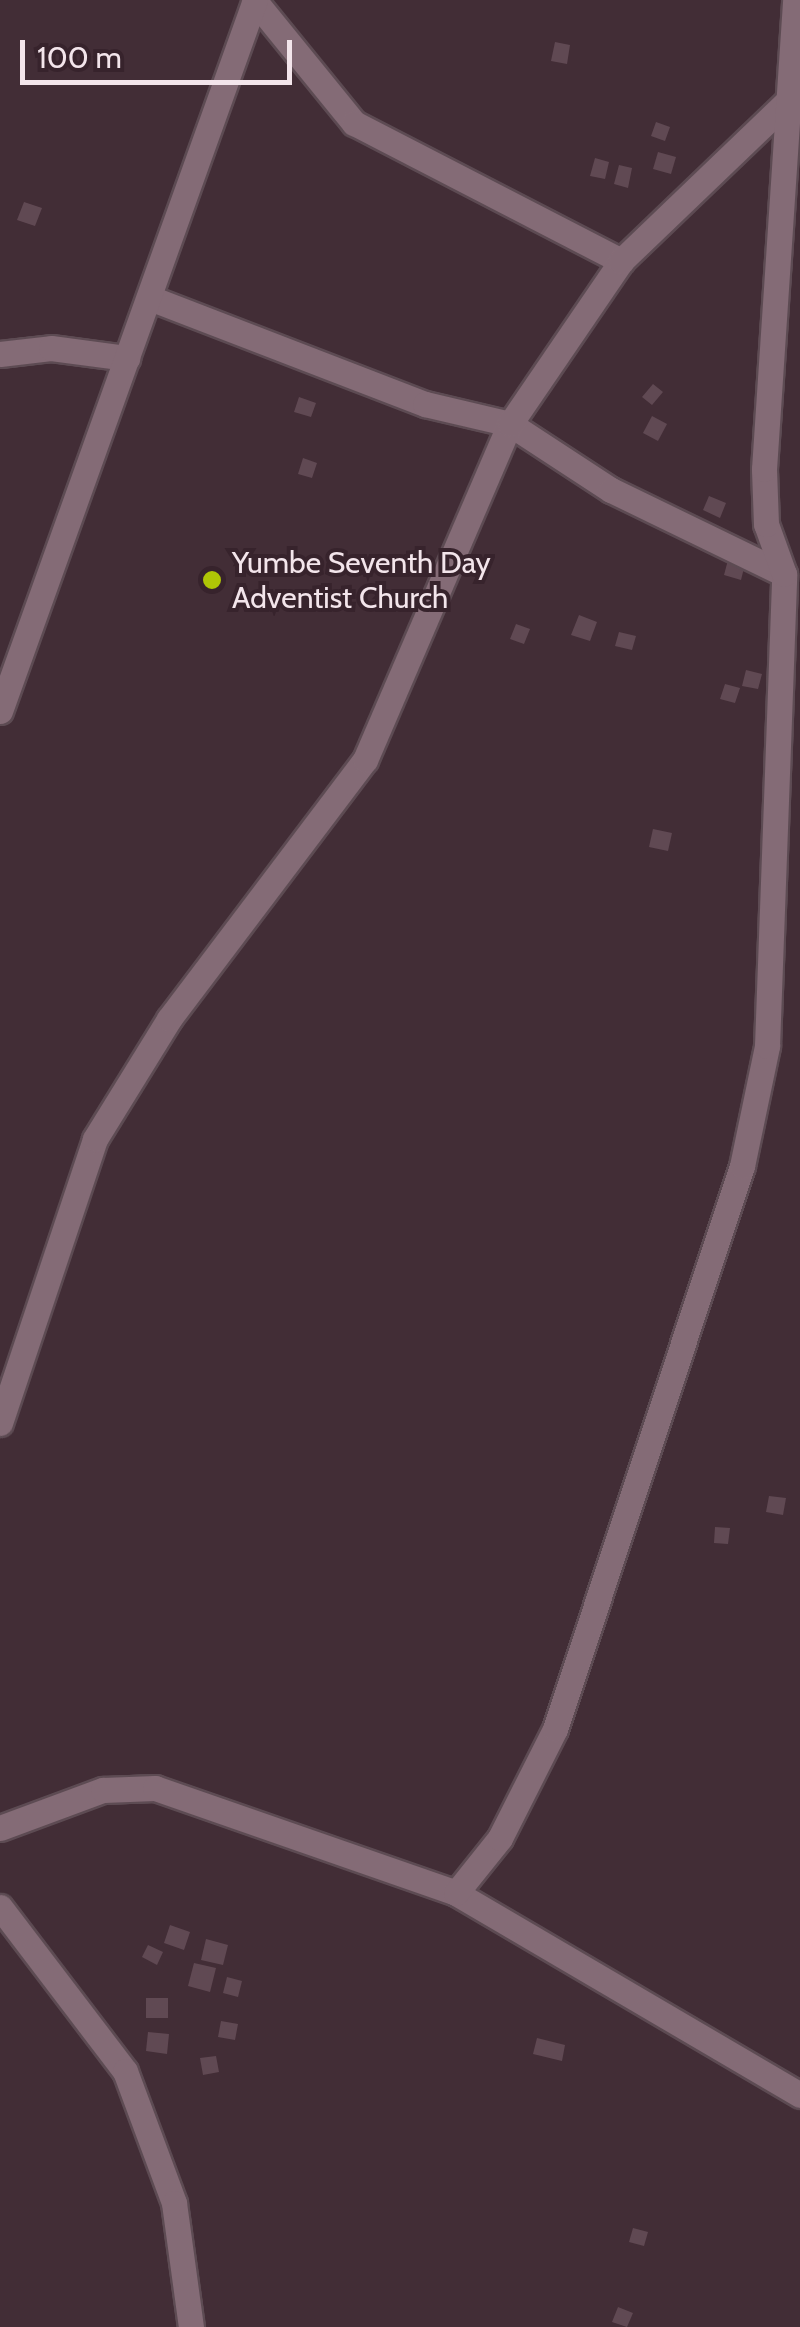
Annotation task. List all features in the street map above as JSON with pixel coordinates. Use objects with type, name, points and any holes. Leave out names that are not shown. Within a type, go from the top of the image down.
[{"type":"street","points":[[254,0],[354,123],[621,261]]},
{"type":"street","points":[[0,711],[254,0]]},
{"type":"street","points":[[456,1894],[500,1838],[555,1729],[742,1166],[767,1046],[784,574],[766,524],[764,469],[795,149],[794,0]]},
{"type":"street","points":[[0,1424],[96,1138],[169,1019],[366,760],[510,424],[621,261],[793,96]]},
{"type":"street","points":[[150,298],[425,404],[510,424],[611,490],[784,574]]},
{"type":"street","points":[[0,354],[51,348],[127,358]]},
{"type":"street","points":[[0,1828],[103,1790],[156,1788],[456,1894],[800,2095]]},
{"type":"street","points":[[0,1907],[125,2071],[174,2203],[191,2327]]},
{"type":"building","points":[[555,42],[570,45],[567,64],[551,61]]},
{"type":"building","points":[[656,122],[670,127],[665,141],[651,136]]},
{"type":"building","points":[[658,152],[676,157],[671,174],[653,169]]},
{"type":"building","points":[[595,158],[609,162],[605,179],[590,176]]},
{"type":"building","points":[[619,165],[632,168],[628,188],[614,184]]},
{"type":"building","points":[[24,202],[42,208],[35,226],[17,220]]},
{"type":"building","points":[[653,384],[663,392],[652,405],[642,397]]},
{"type":"building","points":[[299,397],[316,403],[311,417],[294,412]]},
{"type":"building","points":[[652,416],[667,424],[658,441],[643,433]]},
{"type":"building","points":[[303,458],[317,463],[312,478],[298,474]]},
{"type":"building","points":[[709,496],[726,503],[720,518],[703,510]]},
{"type":"building","points":[[728,560],[745,564],[741,580],[724,575]]},
{"type":"building","points":[[579,615],[597,622],[590,641],[571,635]]},
{"type":"building","points":[[516,624],[530,629],[524,644],[510,639]]},
{"type":"building","points":[[619,632],[636,636],[632,650],[615,646]]},
{"type":"building","points":[[746,670],[762,674],[758,689],[742,686]]},
{"type":"building","points":[[725,684],[740,688],[735,703],[720,699]]},
{"type":"building","points":[[653,829],[672,833],[668,851],[649,847]]},
{"type":"building","points":[[769,1496],[786,1498],[783,1515],[766,1512]]},
{"type":"building","points":[[715,1527],[730,1528],[728,1544],[714,1543]]},
{"type":"building","points":[[170,1925],[190,1932],[184,1950],[164,1943]]},
{"type":"building","points":[[206,1939],[228,1945],[223,1965],[201,1960]]},
{"type":"building","points":[[148,1945],[163,1952],[157,1965],[142,1957]]},
{"type":"building","points":[[194,1963],[216,1968],[210,1992],[188,1986]]},
{"type":"building","points":[[227,1977],[242,1981],[238,1997],[223,1993]]},
{"type":"building","points":[[146,1998],[168,1998],[168,2018],[146,2018]]},
{"type":"building","points":[[221,2021],[238,2024],[235,2040],[218,2037]]},
{"type":"building","points":[[148,2032],[169,2034],[167,2054],[146,2051]]},
{"type":"building","points":[[537,2038],[565,2045],[562,2061],[533,2054]]},
{"type":"building","points":[[216,2056],[219,2072],[203,2075],[200,2058]]},
{"type":"building","points":[[633,2228],[648,2232],[644,2246],[629,2242]]},
{"type":"building","points":[[618,2307],[633,2313],[627,2327],[612,2322]]},
{"type":"place","name":"Yumbe Seventh Day Adventist Church","points":[[212,580]]}]
